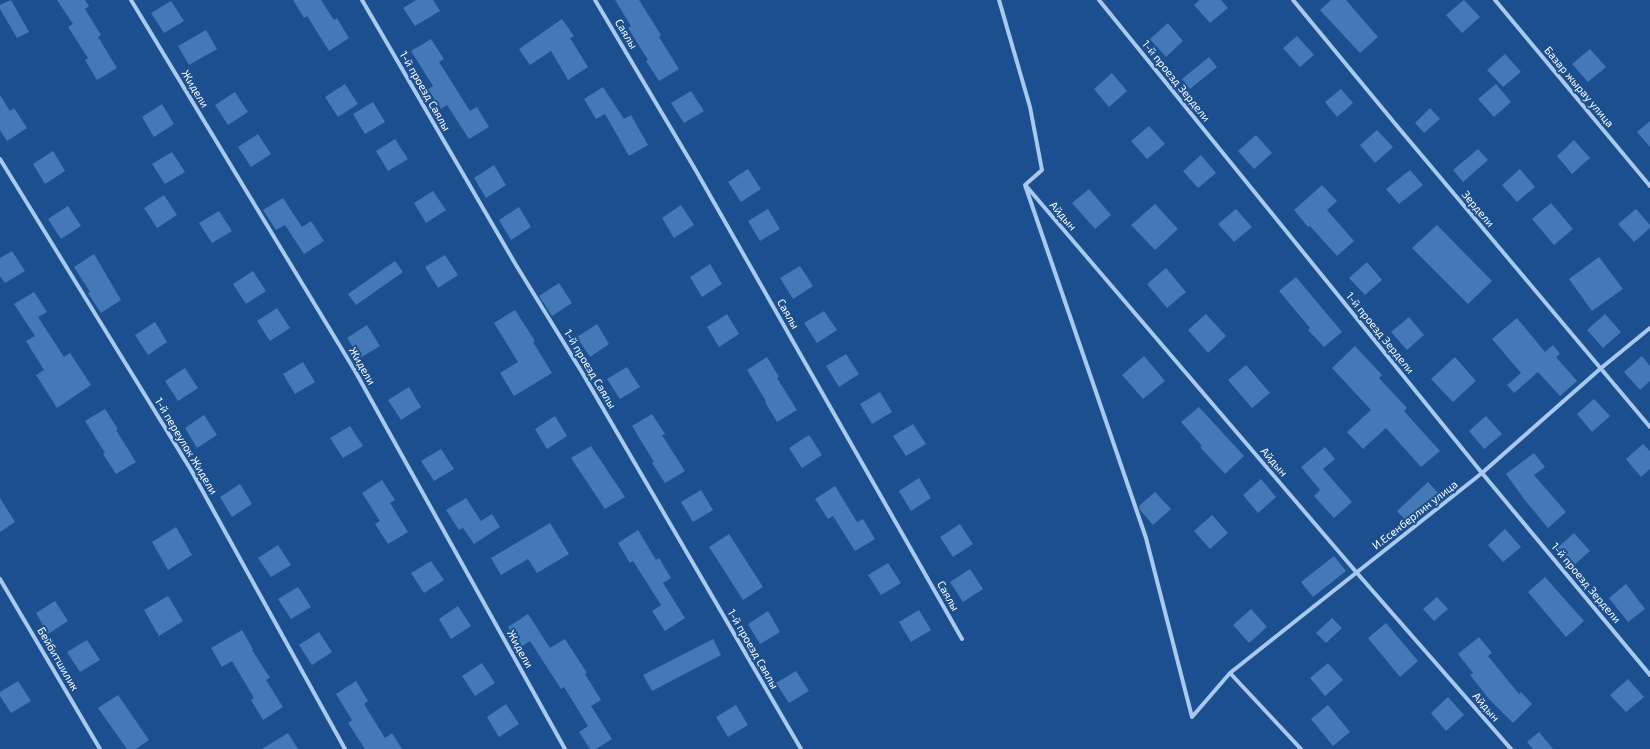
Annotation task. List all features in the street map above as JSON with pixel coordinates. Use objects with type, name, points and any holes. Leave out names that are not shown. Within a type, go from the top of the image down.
[{"type":"street","name":"Жидели","points":[[131,0],[355,371],[565,749]]},
{"type":"street","name":"1-й проезд Саялы","points":[[362,0],[516,265],[583,374],[801,749]]},
{"type":"street","name":"Саялы","points":[[595,0],[695,169],[962,639]]},
{"type":"street","points":[[999,0],[1030,107],[1042,170],[1025,185]]},
{"type":"street","name":"1-й проезд Зердели","points":[[1099,0],[1482,473],[1650,675]]},
{"type":"street","name":"Зердели","points":[[1293,0],[1650,427]]},
{"type":"street","name":"Базар жырау улица","points":[[1495,0],[1650,186]]},
{"type":"street","name":"1-й переулок Жидели","points":[[0,159],[191,470],[345,749]]},
{"type":"street","name":"Айдын","points":[[1025,185],[1511,749]]},
{"type":"street","name":"И.Есенберлин улица","points":[[1025,185],[1146,538],[1192,717],[1230,673],[1482,473],[1600,369],[1650,328]]},
{"type":"street","name":"Бейбитшилик","points":[[0,579],[100,749]]},
{"type":"street","points":[[1230,673],[1301,749]]},
{"type":"building","points":[[11,0],[29,32],[17,38],[0,9],[0,5]]},
{"type":"building","points":[[57,0],[85,0],[89,6],[85,9],[101,35],[98,37],[117,68],[97,80],[85,60],[88,58],[68,27],[73,24]]},
{"type":"building","points":[[293,0],[321,0],[334,20],[337,18],[349,38],[329,51],[307,16],[304,18]]},
{"type":"building","points":[[416,0],[433,0],[440,11],[415,26],[403,8]]},
{"type":"building","points":[[615,0],[639,0],[661,35],[659,37],[679,69],[659,81],[628,28],[631,26]]},
{"type":"building","points":[[1200,0],[1221,0],[1228,8],[1210,23],[1194,5]]},
{"type":"building","points":[[1331,0],[1346,0],[1378,37],[1360,53],[1320,10]]},
{"type":"building","points":[[1464,0],[1480,17],[1462,33],[1446,15]]},
{"type":"building","points":[[171,1],[184,21],[164,33],[151,13]]},
{"type":"building","points":[[562,19],[574,36],[570,38],[588,67],[568,80],[551,51],[530,65],[519,49]]},
{"type":"building","points":[[1168,23],[1183,41],[1166,57],[1150,39]]},
{"type":"building","points":[[206,30],[217,49],[189,65],[178,46]]},
{"type":"building","points":[[1297,36],[1314,55],[1300,67],[1283,48]]},
{"type":"building","points":[[431,39],[444,59],[439,62],[470,111],[477,107],[489,127],[469,139],[447,105],[441,109],[428,89],[433,86],[411,51]]},
{"type":"building","points":[[1590,49],[1606,67],[1588,82],[1572,64]]},
{"type":"building","points":[[1505,54],[1521,72],[1503,87],[1487,70]]},
{"type":"building","points":[[1209,57],[1217,67],[1190,89],[1182,79]]},
{"type":"building","points":[[1112,73],[1127,91],[1109,107],[1094,89]]},
{"type":"building","points":[[345,84],[358,104],[338,117],[325,97]]},
{"type":"building","points":[[1496,84],[1511,102],[1494,117],[1478,99]]},
{"type":"building","points":[[603,87],[624,119],[631,115],[648,145],[629,156],[605,114],[596,119],[584,99]]},
{"type":"building","points":[[1341,89],[1353,103],[1337,117],[1325,102]]},
{"type":"building","points":[[691,91],[704,111],[684,123],[671,103]]},
{"type":"building","points":[[235,92],[248,112],[228,125],[215,105]]},
{"type":"building","points":[[0,95],[10,111],[14,108],[27,128],[7,141],[0,130]]},
{"type":"building","points":[[373,102],[385,122],[365,134],[353,114]]},
{"type":"building","points":[[162,104],[174,124],[154,137],[142,117]]},
{"type":"building","points":[[1430,108],[1440,119],[1424,133],[1415,123]]},
{"type":"building","points":[[1650,121],[1650,147],[1637,132]]},
{"type":"building","points":[[1149,126],[1165,144],[1147,159],[1131,141]]},
{"type":"building","points":[[1377,130],[1393,147],[1375,163],[1360,145]]},
{"type":"building","points":[[258,134],[271,154],[251,167],[238,147]]},
{"type":"building","points":[[1256,135],[1272,153],[1254,169],[1238,151]]},
{"type":"building","points":[[395,139],[408,159],[388,171],[376,151]]},
{"type":"building","points":[[1574,140],[1590,158],[1572,174],[1557,156]]},
{"type":"building","points":[[1478,149],[1488,160],[1463,182],[1453,170]]},
{"type":"building","points":[[53,151],[65,171],[45,184],[33,164]]},
{"type":"building","points":[[172,152],[185,172],[165,184],[152,164]]},
{"type":"building","points":[[1201,155],[1216,173],[1198,188],[1183,171]]},
{"type":"building","points":[[494,165],[506,185],[486,198],[474,178]]},
{"type":"building","points":[[748,169],[761,189],[741,202],[728,182]]},
{"type":"building","points":[[1520,169],[1535,187],[1517,202],[1502,185]]},
{"type":"building","points":[[1410,170],[1423,185],[1399,204],[1386,189]]},
{"type":"building","points":[[1322,185],[1337,201],[1327,210],[1354,241],[1337,256],[1310,226],[1308,227],[1294,210]]},
{"type":"building","points":[[1089,189],[1111,215],[1095,229],[1072,203]]},
{"type":"building","points":[[433,191],[446,210],[426,223],[414,203]]},
{"type":"building","points":[[164,195],[177,215],[157,228],[144,208]]},
{"type":"building","points":[[283,198],[302,227],[311,221],[324,241],[304,254],[285,225],[276,230],[263,210]]},
{"type":"building","points":[[1551,203],[1573,229],[1554,245],[1532,219]]},
{"type":"building","points":[[1155,204],[1178,229],[1155,250],[1131,225]]},
{"type":"building","points":[[681,205],[694,225],[674,238],[662,218]]},
{"type":"building","points":[[68,206],[81,226],[61,239],[48,219]]},
{"type":"building","points":[[519,207],[531,227],[511,240],[499,220]]},
{"type":"building","points":[[768,209],[780,229],[760,241],[748,221]]},
{"type":"building","points":[[1236,209],[1252,227],[1234,242],[1218,224]]},
{"type":"building","points":[[1636,209],[1650,225],[1650,228],[1634,242],[1618,224]]},
{"type":"building","points":[[219,211],[232,231],[212,243],[199,223]]},
{"type":"building","points":[[1437,225],[1492,281],[1468,304],[1412,248]]},
{"type":"building","points":[[12,251],[25,271],[5,283],[0,276],[0,258]]},
{"type":"building","points":[[94,254],[121,300],[101,313],[74,267]]},
{"type":"building","points":[[445,255],[458,275],[438,288],[425,267]]},
{"type":"building","points":[[1599,257],[1623,289],[1592,311],[1569,279]]},
{"type":"building","points":[[395,261],[403,272],[356,305],[348,294]]},
{"type":"building","points":[[1367,262],[1382,280],[1365,295],[1349,278]]},
{"type":"building","points":[[710,264],[722,284],[702,297],[690,277]]},
{"type":"building","points":[[800,266],[813,286],[793,299],[780,278]]},
{"type":"building","points":[[1166,268],[1186,292],[1167,308],[1147,284]]},
{"type":"building","points":[[253,271],[266,291],[246,304],[233,284]]},
{"type":"building","points":[[1296,277],[1342,332],[1324,347],[1308,330],[1310,328],[1279,291]]},
{"type":"building","points":[[559,283],[572,303],[552,316],[539,296]]},
{"type":"building","points":[[34,292],[47,312],[38,317],[64,357],[70,353],[91,385],[57,408],[36,375],[44,370],[26,341],[35,336],[14,304]]},
{"type":"building","points":[[277,308],[290,328],[270,341],[257,321]]},
{"type":"building","points":[[515,310],[535,341],[533,342],[552,373],[514,396],[500,373],[518,362],[494,323]]},
{"type":"building","points":[[824,311],[837,330],[817,343],[804,323]]},
{"type":"building","points":[[727,314],[739,334],[719,347],[707,327]]},
{"type":"building","points":[[1206,314],[1226,336],[1208,353],[1188,330]]},
{"type":"building","points":[[1605,314],[1621,332],[1603,348],[1587,330]]},
{"type":"building","points":[[1409,317],[1424,335],[1407,350],[1391,332]]},
{"type":"building","points":[[1517,318],[1545,352],[1553,345],[1560,354],[1556,357],[1577,381],[1560,396],[1538,372],[1514,393],[1507,385],[1521,373],[1492,339]]},
{"type":"building","points":[[155,322],[167,342],[148,355],[135,335]]},
{"type":"building","points":[[597,324],[609,344],[590,357],[577,337]]},
{"type":"building","points":[[367,325],[380,346],[360,358],[347,338]]},
{"type":"building","points":[[1355,346],[1382,375],[1379,378],[1407,408],[1404,411],[1440,451],[1421,467],[1386,428],[1363,449],[1347,432],[1371,410],[1332,368]]},
{"type":"building","points":[[846,354],[859,374],[839,387],[826,366]]},
{"type":"building","points":[[1144,356],[1165,381],[1143,399],[1122,375]]},
{"type":"building","points":[[1642,356],[1650,366],[1650,381],[1640,390],[1624,372]]},
{"type":"building","points":[[767,357],[779,377],[777,378],[797,410],[777,422],[747,370]]},
{"type":"building","points":[[1455,357],[1476,381],[1453,402],[1431,379]]},
{"type":"building","points":[[303,362],[315,382],[295,394],[283,374]]},
{"type":"building","points":[[1246,365],[1270,393],[1252,408],[1228,380]]},
{"type":"building","points":[[627,367],[640,387],[620,399],[607,379]]},
{"type":"building","points":[[185,368],[198,388],[178,401],[165,381]]},
{"type":"building","points":[[409,387],[421,407],[401,420],[388,400]]},
{"type":"building","points":[[880,392],[892,412],[872,424],[860,404]]},
{"type":"building","points":[[1594,399],[1610,416],[1592,432],[1577,414]]},
{"type":"building","points":[[1199,407],[1244,456],[1225,474],[1200,447],[1202,446],[1181,422]]},
{"type":"building","points":[[105,409],[136,462],[116,474],[85,421]]},
{"type":"building","points":[[652,414],[665,434],[662,435],[685,471],[665,483],[652,463],[654,462],[632,426]]},
{"type":"building","points":[[204,415],[217,435],[197,448],[185,428]]},
{"type":"building","points":[[555,416],[567,436],[547,449],[535,429]]},
{"type":"building","points":[[1486,416],[1502,434],[1484,449],[1469,431]]},
{"type":"building","points":[[913,424],[926,444],[906,456],[893,436]]},
{"type":"building","points":[[350,426],[363,446],[343,458],[330,438]]},
{"type":"building","points":[[809,435],[822,455],[802,468],[789,448]]},
{"type":"building","points":[[1643,444],[1650,451],[1650,469],[1641,477],[1626,459]]},
{"type":"building","points":[[591,446],[625,497],[605,509],[571,458]]},
{"type":"building","points":[[1325,447],[1335,459],[1323,469],[1352,502],[1334,518],[1314,496],[1320,490],[1301,467]]},
{"type":"building","points":[[441,449],[454,469],[434,481],[421,461]]},
{"type":"building","points":[[1534,453],[1545,467],[1534,475],[1566,512],[1548,528],[1506,474]]},
{"type":"building","points":[[919,478],[931,498],[911,511],[899,491]]},
{"type":"building","points":[[1261,479],[1276,497],[1258,513],[1243,495]]},
{"type":"building","points":[[382,480],[395,500],[390,503],[408,532],[388,544],[375,524],[380,521],[362,493]]},
{"type":"building","points":[[1428,482],[1440,495],[1409,524],[1397,511]]},
{"type":"building","points":[[240,484],[252,504],[232,517],[220,497]]},
{"type":"building","points":[[835,486],[857,522],[863,519],[875,539],[855,551],[833,516],[828,519],[815,499]]},
{"type":"building","points":[[701,490],[713,510],[693,522],[681,502]]},
{"type":"building","points":[[1155,492],[1171,509],[1153,525],[1140,510],[1139,506]]},
{"type":"building","points":[[0,498],[15,522],[0,532]]},
{"type":"building","points":[[466,498],[481,521],[492,514],[500,527],[474,544],[463,528],[459,530],[446,510]]},
{"type":"building","points":[[1212,515],[1228,533],[1210,549],[1194,531]]},
{"type":"building","points":[[550,523],[569,554],[537,573],[528,559],[501,575],[491,558]]},
{"type":"building","points":[[960,524],[973,544],[953,557],[940,537]]},
{"type":"building","points":[[176,527],[192,555],[168,570],[152,542]]},
{"type":"building","points":[[1505,529],[1521,547],[1503,562],[1488,545]]},
{"type":"building","points":[[638,530],[656,560],[659,558],[671,578],[663,583],[685,618],[665,631],[652,611],[661,605],[633,561],[630,563],[618,543]]},
{"type":"building","points":[[1574,533],[1590,551],[1572,567],[1556,549]]},
{"type":"building","points":[[729,534],[763,587],[743,600],[709,547]]},
{"type":"building","points":[[278,545],[291,565],[271,577],[258,558]]},
{"type":"building","points":[[1334,556],[1346,571],[1313,597],[1301,582]]},
{"type":"building","points":[[431,561],[444,580],[424,593],[411,573]]},
{"type":"building","points":[[888,563],[901,583],[881,595],[868,575]]},
{"type":"building","points":[[970,569],[983,589],[963,602],[950,582]]},
{"type":"building","points":[[1545,577],[1584,621],[1566,637],[1528,592]]},
{"type":"building","points":[[1626,584],[1645,609],[1628,622],[1609,598]]},
{"type":"building","points":[[298,587],[311,607],[291,619],[278,599]]},
{"type":"building","points":[[168,596],[183,621],[159,636],[144,610]]},
{"type":"building","points":[[1437,597],[1448,609],[1434,621],[1423,609]]},
{"type":"building","points":[[55,601],[68,621],[48,634],[36,613]]},
{"type":"building","points":[[458,606],[471,626],[451,639],[439,619]]},
{"type":"building","points":[[1251,609],[1267,627],[1249,643],[1233,625]]},
{"type":"building","points":[[919,610],[931,630],[911,642],[899,622]]},
{"type":"building","points":[[768,611],[780,632],[760,644],[748,624]]},
{"type":"building","points":[[528,614],[550,648],[565,639],[587,673],[585,674],[601,700],[591,706],[612,739],[596,749],[590,749],[579,732],[588,726],[564,687],[561,689],[530,641],[521,647],[508,627]]},
{"type":"building","points":[[1332,618],[1342,628],[1326,643],[1316,633]]},
{"type":"building","points":[[1386,623],[1418,661],[1400,677],[1368,638]]},
{"type":"building","points":[[242,630],[253,649],[252,650],[270,678],[266,680],[283,707],[263,720],[251,700],[254,698],[232,661],[222,667],[211,648]]},
{"type":"building","points":[[319,632],[332,652],[312,665],[299,645]]},
{"type":"building","points":[[1479,637],[1492,653],[1488,656],[1519,694],[1521,692],[1532,704],[1513,723],[1489,699],[1470,675],[1473,673],[1458,654]]},
{"type":"building","points":[[713,639],[721,655],[652,691],[643,675]]},
{"type":"building","points":[[87,640],[100,660],[80,672],[67,652]]},
{"type":"building","points":[[482,663],[495,683],[475,696],[462,676]]},
{"type":"building","points":[[1328,663],[1343,680],[1325,696],[1310,678]]},
{"type":"building","points":[[796,671],[809,691],[789,703],[776,683]]},
{"type":"building","points":[[1628,679],[1644,697],[1626,712],[1610,695]]},
{"type":"building","points":[[18,681],[31,701],[11,713],[0,696],[0,692]]},
{"type":"building","points":[[356,681],[368,701],[364,704],[385,738],[392,733],[402,749],[365,749],[348,723],[352,720],[336,694]]},
{"type":"building","points":[[118,695],[149,740],[136,749],[127,749],[98,708]]},
{"type":"building","points":[[1448,697],[1464,715],[1446,731],[1431,713]]},
{"type":"building","points":[[506,704],[519,724],[499,737],[487,717]]},
{"type":"building","points":[[736,705],[748,725],[728,737],[716,717]]},
{"type":"building","points":[[1328,705],[1350,732],[1333,746],[1311,719]]},
{"type":"building","points":[[1539,732],[1553,749],[1533,749],[1527,742]]},
{"type":"building","points":[[288,733],[298,749],[262,749]]}]
